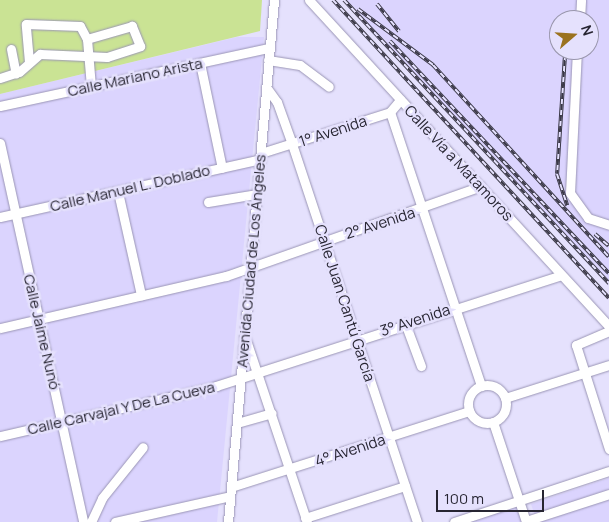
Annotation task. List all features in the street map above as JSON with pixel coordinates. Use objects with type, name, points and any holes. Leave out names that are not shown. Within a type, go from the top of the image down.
[{"type":"street","name":"Avenida Ciudad de Los Ángeles","points":[[228,522],[274,0]]},
{"type":"street","name":"Calle Vía a Matamoros","points":[[309,0],[609,326]]},
{"type":"street","points":[[29,62],[25,29],[28,23],[76,25],[87,39],[91,86]]},
{"type":"street","points":[[0,78],[16,74],[29,62],[47,53],[87,56],[122,55],[140,46],[132,26],[87,39]]},
{"type":"street","name":"Calle Mariano Arista","points":[[0,106],[269,48]]},
{"type":"street","points":[[11,49],[16,74]]},
{"type":"street","points":[[268,60],[300,65],[329,87]]},
{"type":"street","points":[[577,60],[570,193],[588,218],[609,225]]},
{"type":"street","points":[[200,63],[222,168]]},
{"type":"street","name":"Calle Juan Cantú García","points":[[266,87],[277,102],[292,144],[418,522]]},
{"type":"street","points":[[400,100],[390,112],[481,386]]},
{"type":"street","name":"1° Avenida","points":[[261,156],[390,112]]},
{"type":"street","name":"Calle Jaime Nunó","points":[[0,143],[83,522]]},
{"type":"street","name":"Calle Manuel L. Doblado","points":[[0,217],[222,168],[261,156]]},
{"type":"street","name":"2° Avenida","points":[[0,328],[250,268],[324,241],[422,209],[481,186]]},
{"type":"street","points":[[118,192],[142,295]]},
{"type":"street","points":[[208,202],[257,194]]},
{"type":"street","name":"3° Avenida","points":[[241,376],[454,307],[561,275]]},
{"type":"street","points":[[405,323],[421,366]]},
{"type":"street","points":[[609,331],[576,343],[609,449]]},
{"type":"street","points":[[244,334],[272,413],[306,520],[405,486]]},
{"type":"street","points":[[505,398],[609,365]]},
{"type":"street","name":"Calle Carvajal Y De La Cueva","points":[[0,436],[62,423],[241,376]]},
{"type":"street","points":[[481,386],[495,387],[505,398],[503,415],[493,422],[482,423],[469,411],[472,393],[481,386]]},
{"type":"street","name":"4° Avenida","points":[[115,522],[231,492],[290,470],[469,411]]},
{"type":"street","points":[[237,423],[272,413]]},
{"type":"street","points":[[493,422],[526,521],[609,494]]},
{"type":"street","points":[[91,522],[102,498],[143,447]]},
{"type":"street","points":[[454,522],[609,471]]},
{"type":"shaded area","points":[[346,0],[609,0],[609,281]]},
{"type":"shaded area","points":[[237,37],[264,37],[217,522],[0,522],[0,94]]},
{"type":"shaded area","points":[[609,478],[609,522],[537,522],[531,504]]},
{"type":"shaded area","points":[[517,506],[522,522],[468,522]]},
{"type":"green space","points":[[0,0],[262,0],[260,31],[0,94]]},
{"type":"railway","points":[[333,0],[609,298]]},
{"type":"railway","points":[[344,0],[609,283]]},
{"type":"railway","points":[[377,4],[399,31]]},
{"type":"railway","points":[[358,9],[433,65],[609,257]]},
{"type":"railway","points":[[390,41],[609,273]]},
{"type":"railway","points":[[565,60],[557,174],[567,205]]},
{"type":"railway","points":[[595,234],[609,246]]}]
